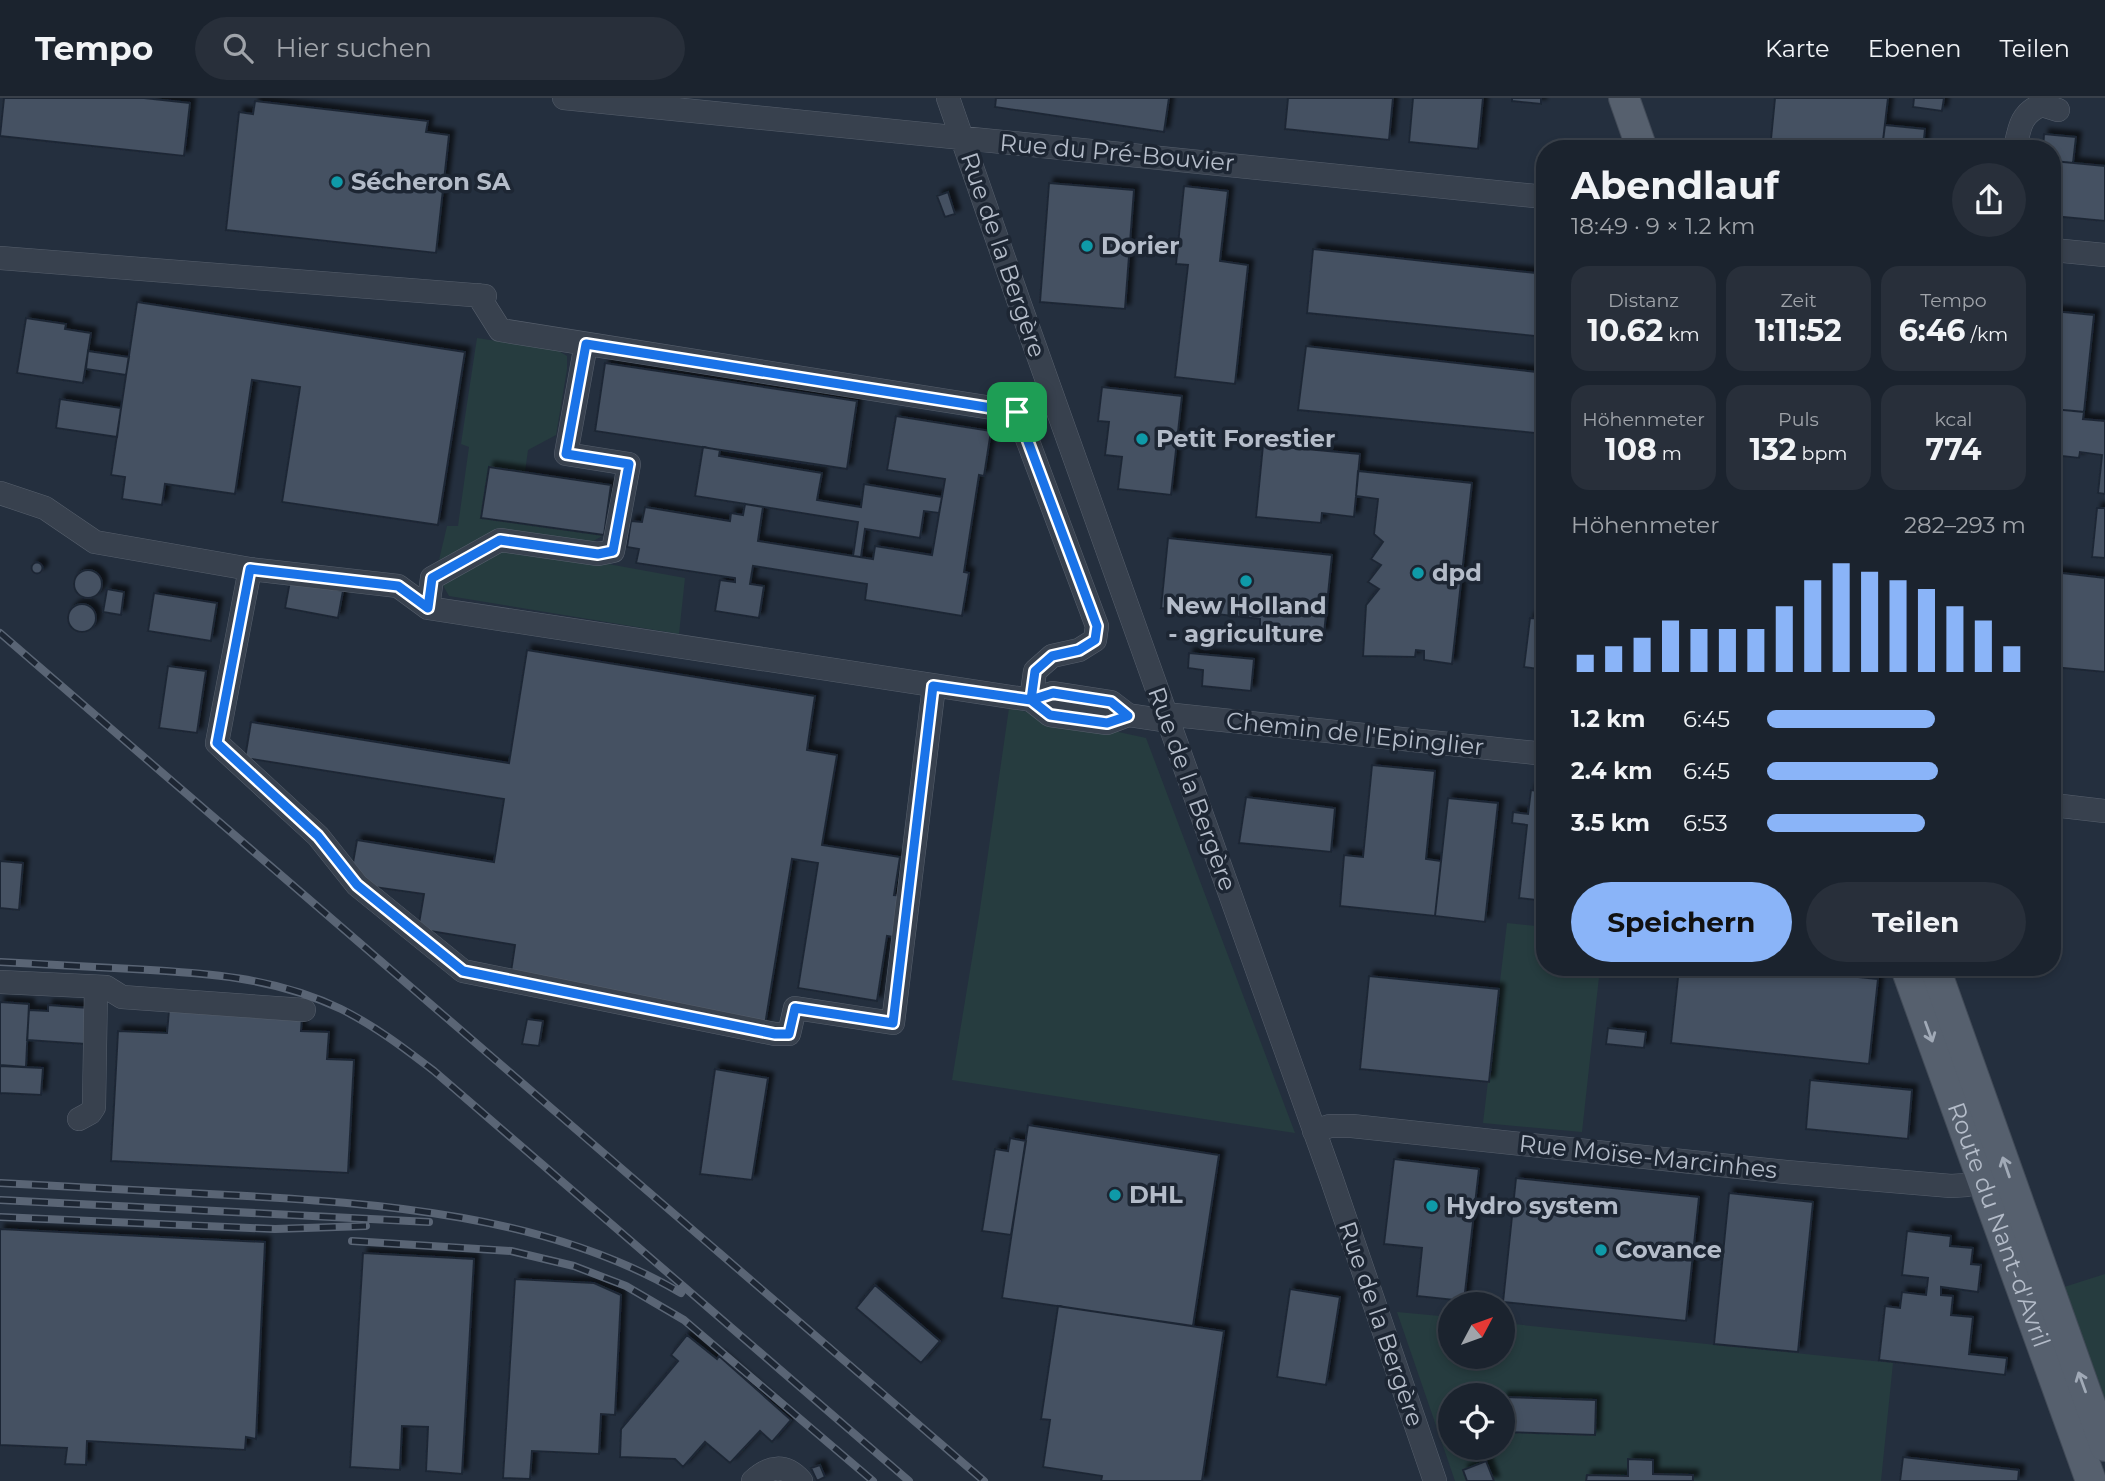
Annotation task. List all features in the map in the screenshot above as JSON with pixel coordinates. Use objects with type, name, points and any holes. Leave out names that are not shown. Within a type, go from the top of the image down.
[{"type":"main road","points":[[1604,98],[1618,140]]},
{"type":"main road","points":[[1624,98],[1639,140]]},
{"type":"main road","name":"Route du Nant-d'Avril","points":[[1909,976],[2091,1481]]},
{"type":"main road","name":"Route du Nant-d'Avril","points":[[1939,976],[2105,1446]]},
{"type":"street","name":"Rue du Pré-Bouvier","points":[[564,98],[962,139],[1171,157],[1536,196]]},
{"type":"street","name":"Rue de la Bergère","points":[[948,98],[1314,1131],[1435,1481]]},
{"type":"street","points":[[2017,140],[2020,127],[2028,113],[2042,105],[2058,110]]},
{"type":"street","points":[[2061,251],[2105,255]]},
{"type":"street","points":[[0,258],[482,295],[500,330],[1017,412],[1097,626],[1095,640],[1079,650],[1052,656],[1035,671],[1031,700]]},
{"type":"street","points":[[0,493],[45,508],[94,542],[250,569],[398,586],[428,608],[432,578],[500,540],[598,554],[613,551],[629,464],[566,454],[586,344]]},
{"type":"street","points":[[250,569],[217,743],[318,836],[357,885],[463,971],[775,1034],[789,1034],[795,1008],[893,1023],[933,686]]},
{"type":"street","name":"Chemin de l'Epinglier","points":[[428,608],[1031,700],[1053,693],[1111,702],[1128,716],[1167,717],[1536,753]]},
{"type":"street","points":[[2061,807],[2105,811]]},
{"type":"street","points":[[0,982],[96,986],[106,987],[122,996],[304,1010]]},
{"type":"street","points":[[79,1119],[90,1113],[94,1107],[96,986]]},
{"type":"street","name":"Rue Moïse-Marcinhes","points":[[1314,1131],[1330,1126],[1352,1126],[1786,1172],[1951,1186],[1982,1181]]},
{"type":"street","points":[[752,1481],[769,1469],[782,1468],[801,1481]]},
{"type":"green space","points":[[477,338],[557,350],[567,356],[556,435],[528,450],[525,472],[489,467],[481,517],[604,535],[586,545],[497,532],[439,560],[447,526],[458,526],[469,447],[461,444]]},
{"type":"green space","points":[[504,545],[685,578],[679,634],[449,596],[440,580]]},
{"type":"green space","points":[[1009,708],[1146,738],[1295,1133],[952,1080]]},
{"type":"green space","points":[[1507,923],[1536,926],[1536,976],[1599,976],[1582,1132],[1483,1123]]},
{"type":"green space","points":[[2105,1274],[2105,1399],[2064,1287]]},
{"type":"green space","points":[[1397,1312],[1438,1316],[1438,1369],[1515,1369],[1516,1324],[1893,1363],[1881,1481],[1455,1481],[1448,1460],[1515,1460],[1515,1383],[1438,1383],[1438,1431]]},
{"type":"building","points":[[4,98],[144,98],[190,103],[184,156],[0,136]]},
{"type":"building","points":[[996,98],[1169,98],[1164,132],[995,107]]},
{"type":"building","points":[[1288,98],[1393,98],[1389,140],[1285,129]]},
{"type":"building","points":[[1413,98],[1483,98],[1478,149],[1409,142]]},
{"type":"building","points":[[1512,98],[1541,98],[1541,104],[1512,101]]},
{"type":"building","points":[[1775,98],[1888,98],[1883,140],[1771,140]]},
{"type":"building","points":[[1914,98],[1944,98],[1942,111],[1913,107]]},
{"type":"building","name":"Sécheron SA","points":[[255,101],[428,121],[426,132],[449,135],[436,253],[226,230],[239,112],[253,114]]},
{"type":"building","points":[[1885,125],[1925,129],[1924,140],[1883,140]]},
{"type":"building","points":[[2044,134],[2076,137],[2073,163],[2061,162],[2061,140],[2044,140]]},
{"type":"building","points":[[2061,162],[2105,166],[2105,221],[2061,217]]},
{"type":"building","name":"Dorier","points":[[1049,183],[1134,190],[1125,309],[1040,302]]},
{"type":"building","points":[[1184,186],[1228,191],[1220,261],[1248,265],[1235,384],[1175,377],[1188,265],[1176,264]]},
{"type":"building","points":[[948,192],[955,214],[945,217],[937,196]]},
{"type":"building","points":[[1313,249],[1536,273],[1536,336],[1307,313]]},
{"type":"building","points":[[137,302],[465,352],[438,525],[282,502],[300,387],[252,380],[235,494],[165,484],[162,505],[122,499],[125,477],[111,475]]},
{"type":"building","points":[[2061,312],[2094,315],[2084,412],[2061,410]]},
{"type":"building","points":[[26,318],[66,324],[65,329],[91,333],[83,383],[17,373]]},
{"type":"building","points":[[1306,346],[1536,372],[1536,433],[1298,410]]},
{"type":"building","points":[[88,351],[129,357],[126,375],[86,369]]},
{"type":"building","points":[[605,363],[857,401],[847,469],[595,431]]},
{"type":"building","name":"Petit Forestier","points":[[1102,387],[1182,396],[1171,495],[1118,489],[1122,457],[1105,455],[1109,422],[1098,421]]},
{"type":"building","points":[[60,399],[121,408],[117,437],[56,428]]},
{"type":"building","points":[[2061,410],[2084,412],[2083,419],[2105,421],[2105,494],[2098,493],[2102,455],[2080,452],[2079,458],[2061,456]]},
{"type":"building","points":[[896,416],[991,431],[984,476],[979,475],[964,572],[969,573],[962,616],[865,600],[867,584],[753,566],[750,584],[764,586],[759,618],[715,611],[720,580],[735,582],[735,578],[636,563],[639,549],[627,547],[631,521],[642,522],[645,507],[730,521],[731,513],[743,515],[745,504],[763,507],[758,541],[873,559],[875,546],[932,555],[945,479],[887,470]]},
{"type":"building","points":[[1263,445],[1360,454],[1354,517],[1322,513],[1321,523],[1256,517]]},
{"type":"building","points":[[703,447],[720,450],[719,456],[822,473],[817,500],[861,507],[864,484],[942,497],[939,513],[924,511],[920,538],[865,529],[861,557],[853,556],[858,522],[695,496]]},
{"type":"building","points":[[489,467],[611,485],[604,535],[481,518]]},
{"type":"building","name":"dpd","points":[[1358,471],[1472,483],[1452,664],[1424,660],[1424,651],[1416,650],[1415,657],[1363,656],[1366,605],[1379,589],[1368,582],[1381,565],[1371,559],[1383,542],[1374,534],[1378,499],[1356,496]]},
{"type":"building","points":[[2097,508],[2105,508],[2105,558],[2092,557]]},
{"type":"building","name":"New Holland - agriculture","points":[[1168,538],[1332,555],[1324,634],[1260,627],[1260,619],[1161,608]]},
{"type":"building","points":[[37,562],[43,568],[37,574],[31,568]]},
{"type":"building","points":[[88,570],[98,574],[102,584],[98,594],[88,598],[78,594],[74,584],[78,574]]},
{"type":"building","points":[[2061,573],[2105,578],[2105,672],[2061,668]]},
{"type":"building","points":[[290,581],[343,591],[338,618],[285,608]]},
{"type":"building","points":[[107,589],[124,592],[121,615],[103,612]]},
{"type":"building","points":[[154,593],[217,603],[211,641],[148,631]]},
{"type":"building","points":[[82,604],[92,608],[96,618],[92,628],[82,632],[72,628],[68,618],[72,608]]},
{"type":"building","points":[[1530,618],[1536,618],[1536,669],[1524,667]]},
{"type":"building","points":[[527,650],[815,696],[807,750],[837,755],[822,845],[900,857],[894,895],[906,896],[899,938],[887,936],[877,1001],[798,988],[818,863],[792,859],[765,1025],[509,985],[515,945],[418,929],[424,894],[374,887],[352,868],[357,840],[494,862],[504,799],[245,758],[251,722],[509,763]]},
{"type":"building","points":[[1189,653],[1254,659],[1251,691],[1202,686],[1203,670],[1188,668]]},
{"type":"building","points":[[168,666],[206,671],[197,733],[159,728]]},
{"type":"building","points":[[1372,765],[1435,771],[1426,859],[1441,861],[1435,916],[1340,906],[1344,855],[1363,857]]},
{"type":"building","points":[[1531,790],[1536,791],[1536,900],[1519,898],[1527,825],[1512,823],[1513,812],[1528,814]]},
{"type":"building","points":[[1246,797],[1335,808],[1331,852],[1239,843]]},
{"type":"building","points":[[1448,798],[1498,803],[1485,922],[1435,916]]},
{"type":"building","points":[[0,861],[23,863],[19,910],[0,908]]},
{"type":"building","points":[[1369,976],[1499,989],[1489,1082],[1360,1069]]},
{"type":"building","points":[[1678,976],[1848,976],[1878,979],[1869,1064],[1671,1043]]},
{"type":"building","points":[[0,1002],[29,1004],[26,1067],[0,1065]]},
{"type":"building","points":[[48,1005],[89,1008],[86,1044],[27,1040],[29,1010],[48,1011]]},
{"type":"building","points":[[169,1010],[302,1017],[301,1031],[329,1032],[327,1059],[354,1060],[348,1173],[111,1161],[118,1031],[167,1033]]},
{"type":"building","points":[[527,1019],[543,1021],[539,1046],[522,1044]]},
{"type":"building","points":[[1608,1028],[1646,1032],[1644,1048],[1606,1044]]},
{"type":"building","points":[[0,1066],[43,1068],[41,1095],[0,1093]]},
{"type":"building","points":[[715,1069],[768,1078],[752,1180],[700,1174]]},
{"type":"building","points":[[1810,1080],[1912,1090],[1908,1139],[1806,1129]]},
{"type":"building","name":"DHL","points":[[1028,1125],[1219,1155],[1193,1326],[1002,1298]]},
{"type":"building","points":[[1010,1138],[1026,1141],[1011,1235],[982,1231],[995,1149],[1008,1151]]},
{"type":"building","name":"Hydro system","points":[[1394,1159],[1479,1169],[1465,1292],[1438,1292],[1438,1298],[1417,1296],[1422,1248],[1384,1244]]},
{"type":"building","name":"Covance","points":[[1516,1178],[1699,1197],[1686,1321],[1516,1303],[1516,1292],[1504,1292]]},
{"type":"building","points":[[1729,1193],[1813,1202],[1798,1352],[1714,1344]]},
{"type":"building","points":[[0,1229],[265,1242],[256,1439],[246,1437],[245,1450],[87,1441],[86,1465],[65,1464],[67,1448],[0,1445]]},
{"type":"building","points":[[1907,1231],[1951,1236],[1950,1246],[1973,1248],[1971,1264],[1981,1265],[1978,1292],[1941,1287],[1941,1295],[1953,1296],[1951,1315],[1973,1317],[1969,1354],[2007,1358],[2005,1375],[1879,1360],[1885,1306],[1900,1308],[1902,1292],[1926,1295],[1928,1278],[1902,1275]]},
{"type":"building","points":[[363,1253],[474,1259],[462,1474],[426,1471],[428,1427],[402,1426],[400,1470],[350,1467]]},
{"type":"building","points":[[515,1279],[594,1283],[621,1295],[615,1415],[601,1414],[599,1454],[532,1451],[530,1479],[503,1478]]},
{"type":"building","points":[[875,1285],[940,1341],[921,1363],[856,1308]]},
{"type":"building","points":[[1290,1289],[1340,1297],[1326,1385],[1277,1377]]},
{"type":"building","points":[[1058,1306],[1224,1331],[1202,1481],[1101,1481],[1102,1476],[1043,1467],[1050,1420],[1041,1419]]},
{"type":"building","points":[[687,1335],[717,1359],[719,1356],[791,1420],[772,1442],[760,1431],[730,1463],[705,1442],[683,1467],[675,1459],[620,1457],[621,1429],[678,1361],[671,1355]]},
{"type":"building","points":[[1515,1397],[1596,1400],[1595,1435],[1515,1432]]},
{"type":"building","points":[[1903,1457],[2019,1470],[2018,1481],[1900,1481]]},
{"type":"building","points":[[1628,1459],[1653,1460],[1653,1474],[1693,1475],[1693,1481],[1586,1481],[1587,1475],[1628,1476]]},
{"type":"building","points":[[1486,1461],[1494,1481],[1467,1481],[1463,1470]]},
{"type":"building","points":[[820,1465],[825,1477],[817,1481],[811,1468]]},
{"type":"railway","points":[[0,633],[984,1481]]},
{"type":"railway","points":[[0,962],[239,978],[316,998],[354,1016],[434,1071],[909,1481]]},
{"type":"railway","points":[[0,1183],[286,1198],[403,1209],[462,1218],[575,1246],[630,1267],[681,1293]]},
{"type":"railway","points":[[0,1200],[429,1222]]},
{"type":"railway","points":[[0,1217],[275,1229],[366,1226]]},
{"type":"railway","points":[[352,1241],[511,1251],[574,1266],[626,1286],[684,1320],[873,1481]]},
{"type":"place","name":"Sécheron SA","points":[[337,182]]},
{"type":"place","name":"Dorier","points":[[1087,246]]},
{"type":"place","name":"Petit Forestier","points":[[1142,439]]},
{"type":"place","name":"dpd","points":[[1418,573]]},
{"type":"place","name":"New Holland - agriculture","points":[[1246,581]]},
{"type":"place","name":"DHL","points":[[1115,1195]]},
{"type":"place","name":"Hydro system","points":[[1432,1206]]},
{"type":"place","name":"Covance","points":[[1601,1250]]},
{"type":"route","points":[[1017,412],[586,344],[566,454],[629,464],[613,551],[598,554],[500,540],[432,578],[428,608],[398,586],[250,569],[217,743],[318,836],[357,885],[463,971],[775,1034],[789,1034],[795,1008],[893,1023],[933,686],[1031,700],[1053,693],[1111,702],[1128,716],[1107,723],[1050,715],[1031,700],[1035,671],[1052,656],[1079,650],[1095,640],[1097,626],[1017,412]]}]
